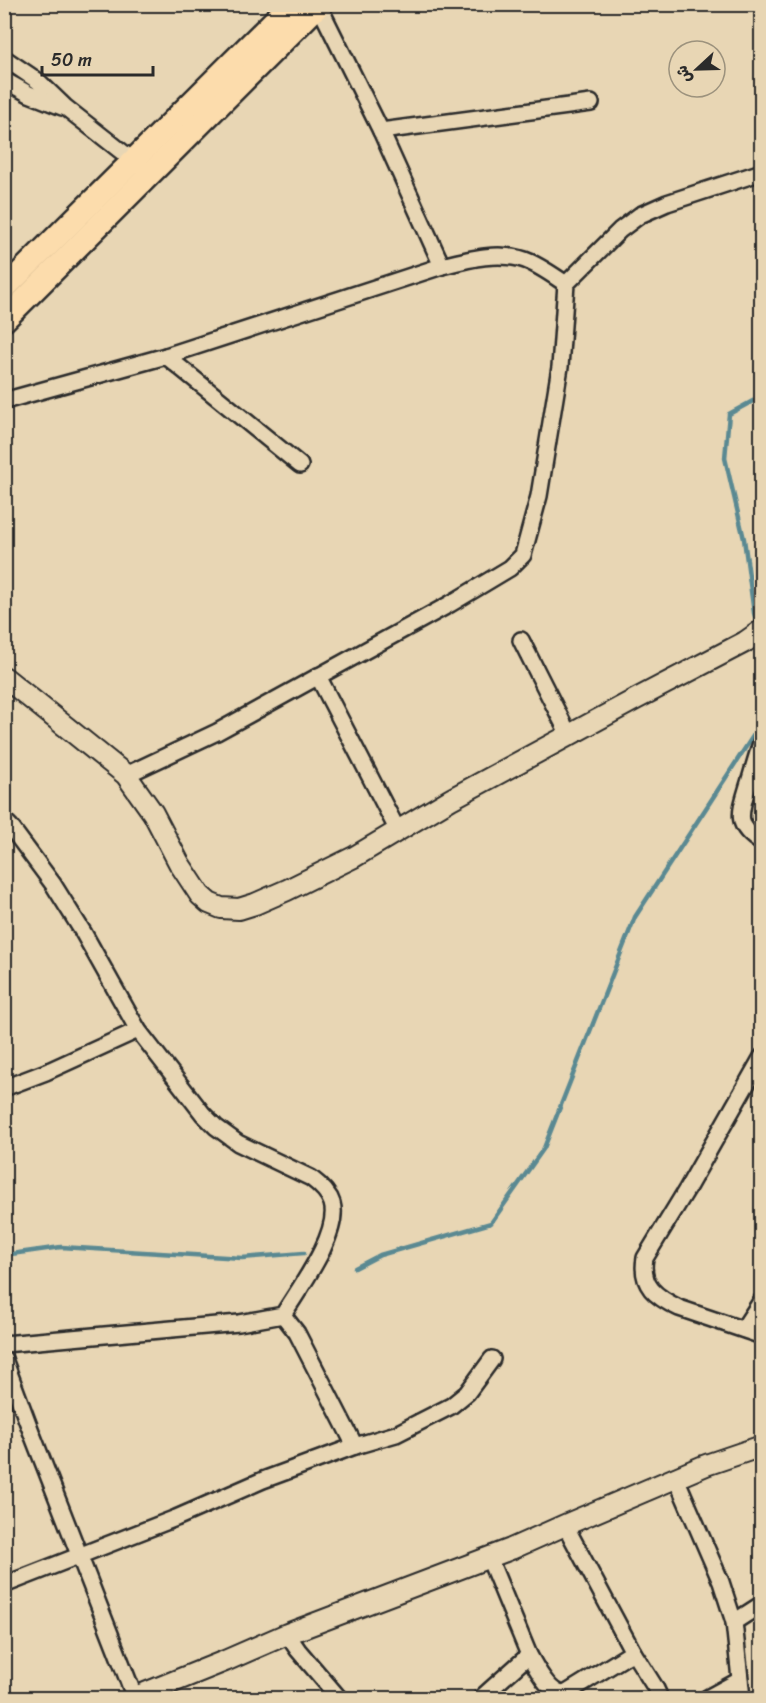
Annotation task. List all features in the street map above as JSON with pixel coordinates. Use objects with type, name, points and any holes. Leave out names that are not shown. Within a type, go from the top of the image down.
[{"type":"main road","points":[[4,320],[291,4]]},
{"type":"main road","points":[[4,289],[320,5]]},
{"type":"street","points":[[320,5],[381,131],[442,266]]},
{"type":"street","points":[[4,58],[38,81],[65,107],[141,167]]},
{"type":"street","points":[[4,80],[35,97],[65,107]]},
{"type":"street","points":[[381,131],[591,103]]},
{"type":"street","points":[[126,775],[217,732],[510,568],[523,555],[539,496],[560,367],[566,284],[620,230],[640,215],[667,203],[762,172]]},
{"type":"street","points":[[4,401],[166,356],[442,266],[478,257],[526,260],[566,284]]},
{"type":"street","points":[[166,356],[300,465]]},
{"type":"street","points":[[4,677],[126,775],[153,813],[194,888],[209,903],[221,908],[239,909],[287,890],[354,857],[460,794],[745,642],[762,630]]},
{"type":"street","points":[[521,640],[569,735]]},
{"type":"street","points":[[318,676],[398,831]]},
{"type":"street","points":[[762,740],[743,800],[741,816],[749,836],[762,843]]},
{"type":"street","points":[[4,1344],[239,1323],[283,1316],[312,1269],[329,1235],[333,1218],[331,1201],[319,1184],[247,1148],[216,1127],[182,1088],[138,1030],[53,884],[6,826]]},
{"type":"street","points":[[4,1088],[46,1072],[138,1030]]},
{"type":"street","points":[[760,1063],[645,1258],[643,1269],[646,1283],[653,1292],[670,1304],[762,1336]]},
{"type":"street","points":[[743,1329],[762,1300]]},
{"type":"street","points":[[283,1316],[297,1334],[355,1446]]},
{"type":"street","points":[[4,1359],[134,1698],[287,1634],[537,1539],[676,1478],[762,1446]]},
{"type":"street","points":[[4,1585],[177,1518],[263,1480],[355,1446],[396,1434],[451,1406],[466,1393],[492,1359]]},
{"type":"street","points":[[676,1478],[721,1582],[734,1622],[742,1698]]},
{"type":"street","points":[[565,1525],[660,1698]]},
{"type":"street","points":[[489,1558],[529,1654],[549,1685],[560,1695],[581,1685],[633,1652]]},
{"type":"street","points":[[734,1622],[762,1604]]},
{"type":"street","points":[[287,1634],[339,1698]]},
{"type":"street","points":[[481,1698],[529,1654]]},
{"type":"street","points":[[707,1698],[740,1680]]},
{"type":"waterway","points":[[758,626],[754,613],[744,539],[725,458],[729,414],[762,396]]},
{"type":"waterway","points":[[355,1268],[380,1255],[491,1223],[544,1148],[635,917],[755,733],[762,715]]},
{"type":"waterway","points":[[4,1255],[61,1247],[242,1258],[304,1253]]}]
